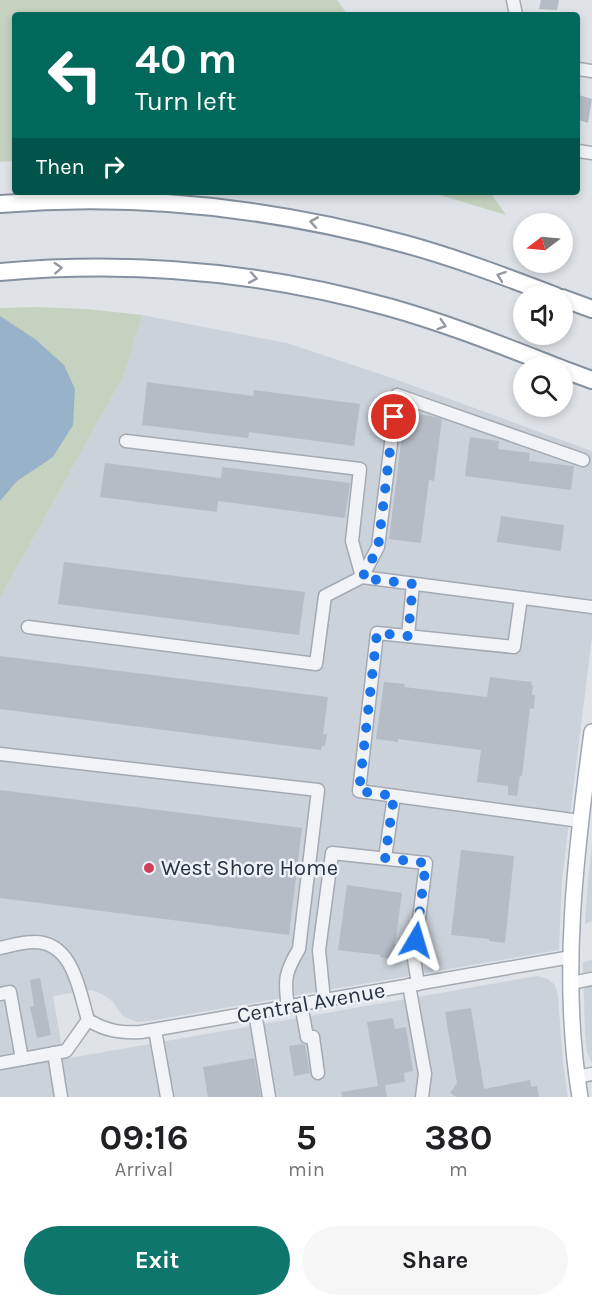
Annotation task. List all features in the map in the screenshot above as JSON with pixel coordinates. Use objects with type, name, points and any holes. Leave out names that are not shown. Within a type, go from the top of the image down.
[{"type":"highway","points":[[0,204],[88,200],[142,201],[238,210],[324,224],[406,244],[524,285]]},
{"type":"highway","points":[[0,272],[92,266],[149,267],[231,274],[294,285],[388,307],[532,357]]},
{"type":"highway","points":[[573,302],[592,309]]},
{"type":"highway","points":[[573,373],[592,380]]},
{"type":"main road","points":[[580,1097],[584,1076],[571,982],[571,957],[574,881],[592,737]]},
{"type":"street","points":[[362,578],[378,548],[397,395],[584,460]]},
{"type":"street","points":[[126,441],[360,469],[352,541],[362,578]]},
{"type":"street","points":[[28,627],[316,664],[325,596],[362,578],[592,607]]},
{"type":"street","points":[[408,636],[413,584]]},
{"type":"street","points":[[520,598],[514,647],[377,633],[359,791],[580,821]]},
{"type":"street","points":[[0,754],[318,790],[298,949],[288,966],[285,977],[288,1006]]},
{"type":"street","points":[[385,858],[394,796]]},
{"type":"street","points":[[324,1000],[319,950],[332,853],[426,863],[413,985],[425,1074],[422,1097]]},
{"type":"street","points":[[0,948],[33,942],[58,948],[65,955],[73,972],[88,1020],[66,1051],[0,1063]]},
{"type":"street","name":"Central Avenue","points":[[88,1020],[103,1029],[118,1033],[155,1030],[571,957]]},
{"type":"street","points":[[571,982],[592,979]]},
{"type":"street","points":[[0,994],[10,992],[22,1059]]},
{"type":"street","points":[[301,1004],[307,1037],[313,1037],[318,1073]]},
{"type":"street","points":[[255,1012],[269,1097]]},
{"type":"street","points":[[155,1030],[167,1097]]},
{"type":"street","points":[[54,1053],[61,1097]]},
{"type":"shaded area","points":[[142,315],[287,343],[389,377],[592,451],[592,637],[562,880],[559,950],[149,1021],[137,1022],[123,1016],[113,1002],[91,990],[53,996],[64,1059],[537,976],[548,979],[555,985],[558,996],[568,1097],[0,1097],[0,598],[124,375]]},
{"type":"shaded area","points":[[592,844],[592,921],[585,924],[588,880]]},
{"type":"shaded area","points":[[592,960],[592,1063],[587,1052],[585,1035],[583,962]]},
{"type":"green space","points":[[0,0],[337,0],[346,12],[12,12],[12,161],[0,162]]},
{"type":"green space","points":[[440,195],[492,195],[506,215]]},
{"type":"green space","points":[[0,308],[87,309],[142,315],[124,375],[0,598]]},
{"type":"water","points":[[0,316],[35,339],[64,365],[75,389],[73,425],[53,457],[17,481],[0,501]]},
{"type":"building","points":[[541,0],[559,0],[557,10],[539,9]]},
{"type":"building","points":[[580,95],[592,99],[588,123],[580,120]]},
{"type":"building","points":[[147,382],[253,396],[254,390],[360,404],[354,446],[249,432],[248,438],[142,425]]},
{"type":"building","points":[[405,412],[442,419],[434,481],[429,480],[421,543],[389,539]]},
{"type":"building","points":[[470,437],[499,441],[498,449],[530,453],[529,461],[574,466],[571,490],[465,476]]},
{"type":"building","points":[[105,463],[221,478],[222,467],[350,483],[345,518],[218,501],[217,512],[100,497]]},
{"type":"building","points":[[501,516],[564,525],[561,551],[497,542]]},
{"type":"building","points":[[64,562],[305,592],[299,635],[58,604]]},
{"type":"building","points":[[0,656],[328,697],[323,734],[327,734],[325,746],[322,746],[321,750],[0,709]]},
{"type":"building","points":[[490,677],[532,682],[531,685],[533,685],[534,709],[530,708],[522,776],[520,776],[517,796],[508,795],[508,786],[477,782],[481,750],[398,739],[398,742],[376,739],[384,682],[405,684],[404,687],[487,697]]},
{"type":"building","name":"West Shore Home","points":[[0,790],[302,828],[289,935],[0,898]]},
{"type":"building","points":[[461,850],[514,856],[505,943],[451,935]]},
{"type":"building","points":[[347,885],[402,893],[393,959],[380,957],[380,955],[338,950]]},
{"type":"building","points":[[40,978],[51,1035],[37,1038],[30,1007],[34,1006],[30,980]]},
{"type":"building","points":[[471,1008],[484,1089],[530,1080],[531,1087],[537,1086],[539,1097],[456,1097],[450,1093],[457,1083],[445,1012]]},
{"type":"building","points":[[393,1018],[395,1029],[406,1027],[413,1071],[404,1073],[405,1082],[385,1085],[387,1097],[342,1097],[341,1092],[378,1086],[367,1022]]},
{"type":"building","points":[[305,1045],[310,1073],[294,1076],[289,1046]]},
{"type":"building","points":[[254,1058],[261,1097],[208,1097],[203,1067]]},
{"type":"place","name":"West Shore Home","points":[[149,868]]},
{"type":"route","points":[[394,417],[378,548],[362,578],[413,584],[408,636],[377,633],[359,791],[394,796],[385,858],[426,863],[416,940]]}]
